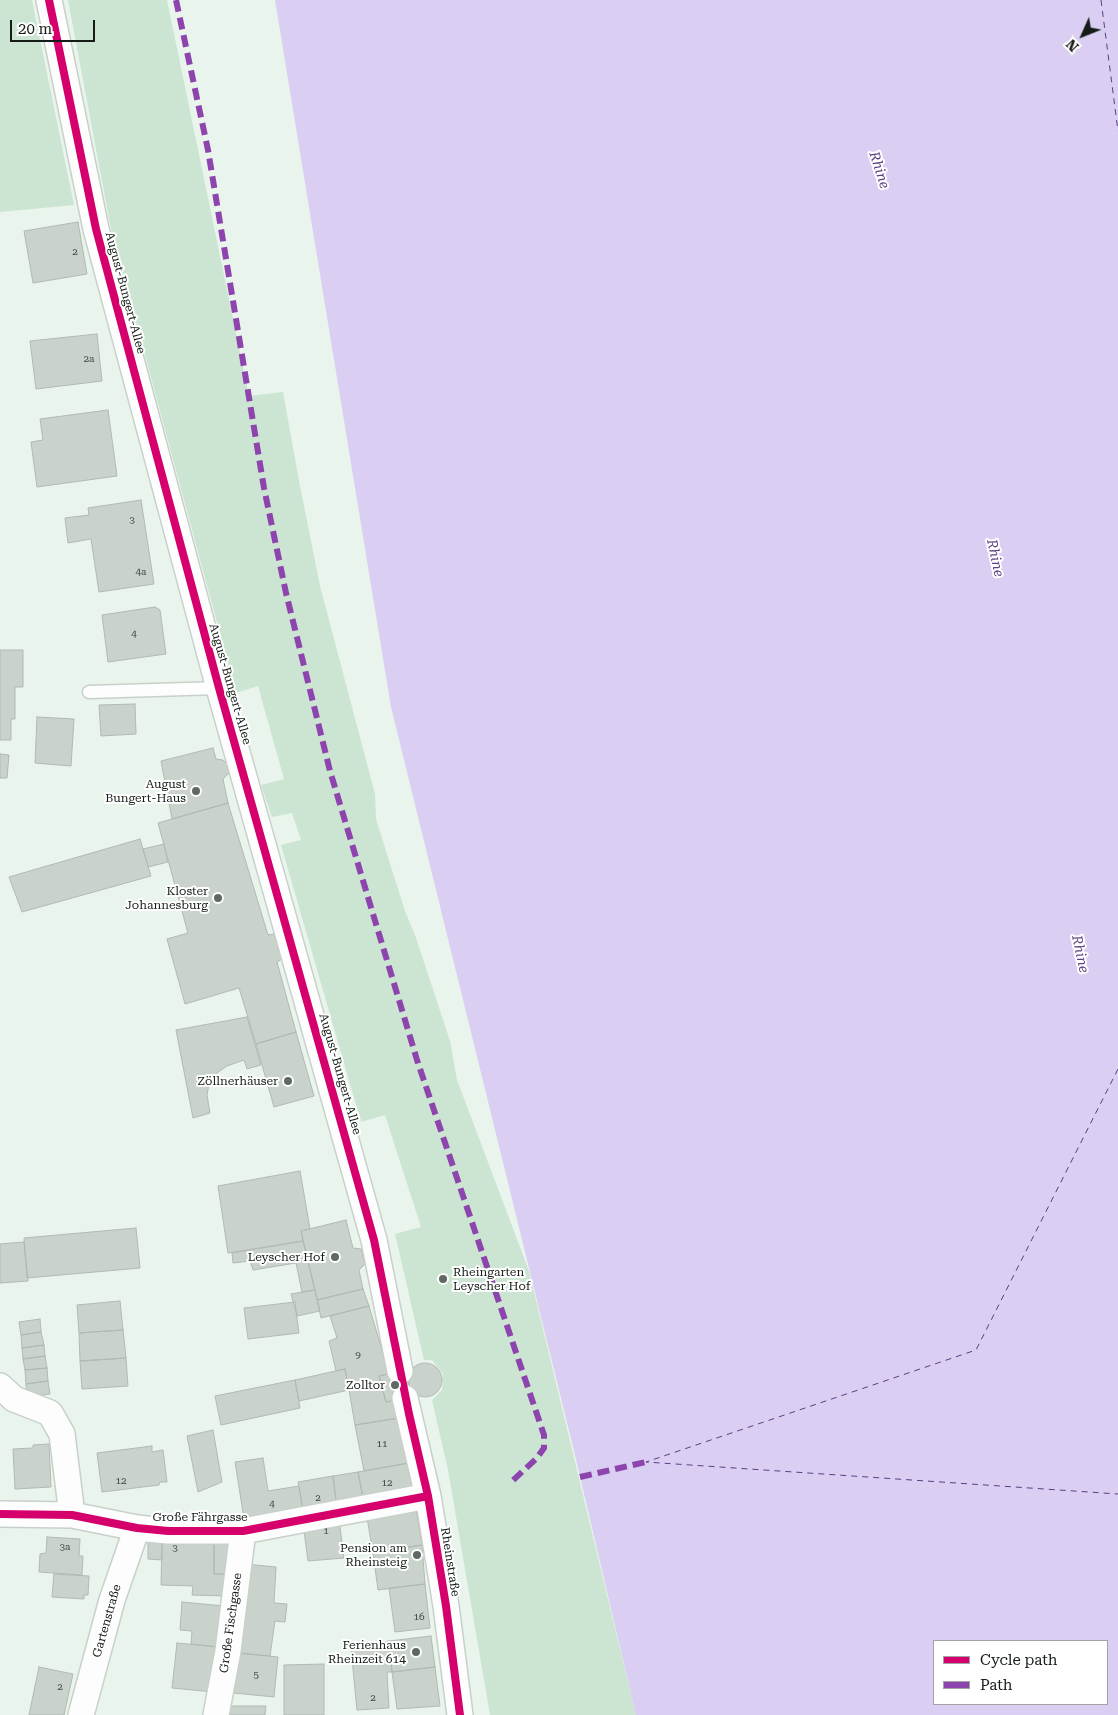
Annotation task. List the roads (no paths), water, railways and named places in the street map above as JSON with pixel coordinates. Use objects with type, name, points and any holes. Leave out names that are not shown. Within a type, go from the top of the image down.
[{"type":"street","name":"August-Bungert-Allee","points":[[49,0],[96,230],[219,688],[374,1240],[400,1371]]},
{"type":"street","points":[[0,1386],[14,1399],[50,1414],[62,1434],[72,1515]]},
{"type":"street","name":"Rheinstraße","points":[[407,1406],[428,1496],[446,1606],[455,1715]]},
{"type":"street","name":"Große Fährgasse","points":[[0,1514],[72,1515],[137,1528],[168,1531],[243,1531],[428,1496]]},
{"type":"street","name":"Gartenstraße","points":[[80,1715],[112,1600],[137,1528]]},
{"type":"street","name":"Große Fischgasse","points":[[216,1715],[228,1651],[243,1531]]},
{"type":"lane","points":[[89,692],[219,688]]},
{"type":"water","name":"Rhine","points":[[275,0],[1118,0],[1118,1715],[636,1715],[574,1451],[391,707]]},
{"type":"place","name":"August Bungert-Haus","points":[[196,791]]},
{"type":"place","name":"Kloster Johannesburg","points":[[218,898]]},
{"type":"place","name":"Zöllnerhäuser","points":[[288,1081]]},
{"type":"place","name":"Leyscher Hof","points":[[335,1257]]},
{"type":"place","name":"Rheingarten Leyscher Hof","points":[[443,1279]]},
{"type":"place","name":"Zolltor","points":[[395,1385]]},
{"type":"place","name":"Pension am Rheinsteig","points":[[417,1555]]},
{"type":"place","name":"Ferienhaus Rheinzeit 614","points":[[416,1652]]}]
